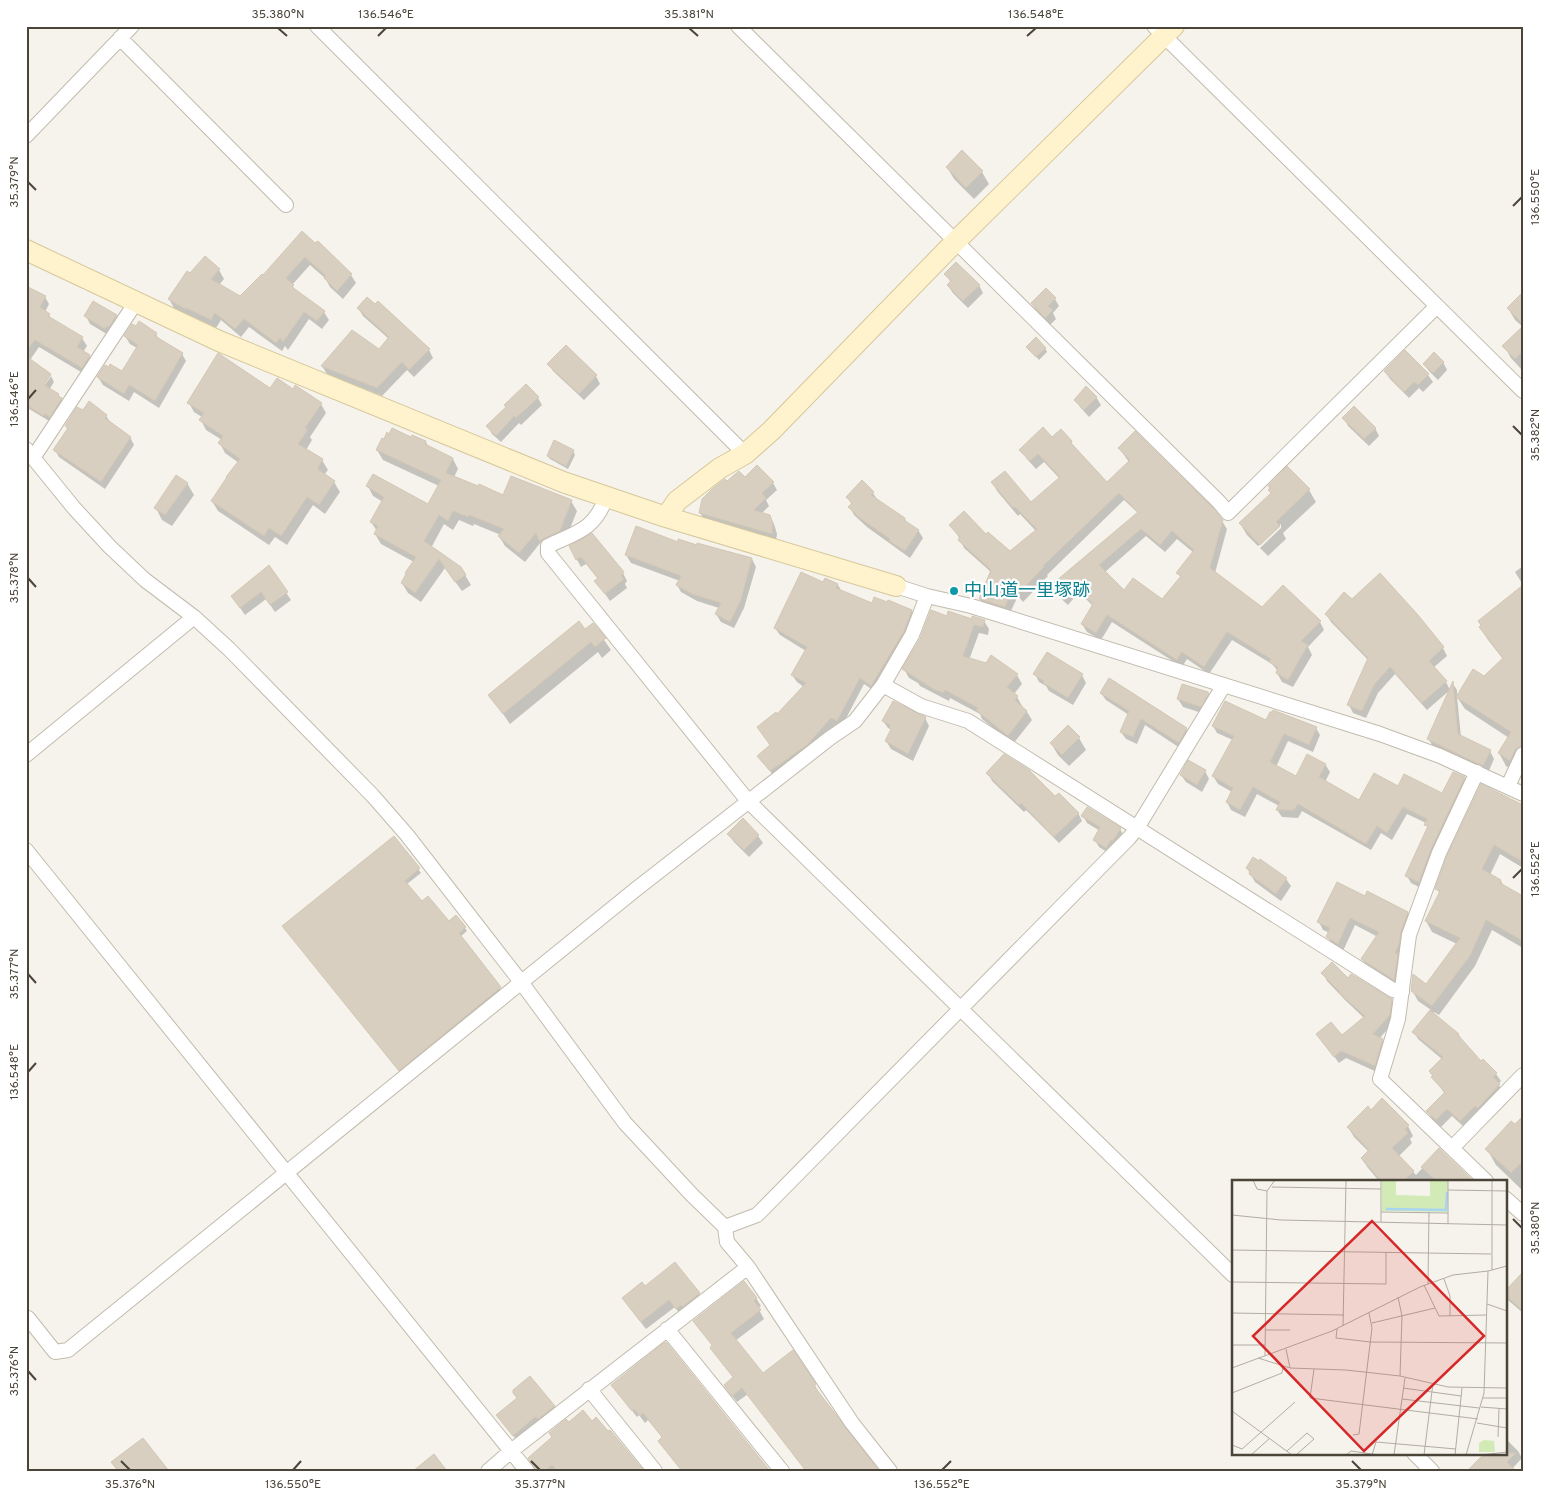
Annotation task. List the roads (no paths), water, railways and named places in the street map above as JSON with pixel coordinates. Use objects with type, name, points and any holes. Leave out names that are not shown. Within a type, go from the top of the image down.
[{"type":"street","points":[[26,136],[132,26]]},
{"type":"street","points":[[317,26],[745,454]]},
{"type":"street","points":[[738,26],[1228,513],[1437,306]]},
{"type":"street","points":[[666,517],[677,501],[720,468],[745,454],[771,431],[1164,29],[1523,391]]},
{"type":"street","points":[[120,38],[286,205]]},
{"type":"street","points":[[26,250],[219,340],[562,482],[606,498],[927,596],[971,606],[1380,734],[1477,772],[1523,794]]},
{"type":"street","points":[[136,302],[30,453],[74,508],[110,547],[145,580],[194,617],[229,649],[374,796],[407,835],[521,982],[625,1123],[692,1195],[725,1227],[727,1242],[748,1267],[852,1422],[890,1471]]},
{"type":"street","points":[[606,498],[602,510],[590,525],[548,546],[548,554],[748,801],[962,1008],[1232,1274]]},
{"type":"street","points":[[28,1318],[55,1352],[68,1350],[635,890],[830,738],[855,721],[883,685],[912,635],[927,596]]},
{"type":"street","points":[[26,755],[194,617]]},
{"type":"street","points":[[883,685],[921,706],[968,721],[1393,990],[1402,992]]},
{"type":"street","points":[[725,1227],[757,1216],[1129,838],[1137,828],[1224,685]]},
{"type":"street","points":[[1508,786],[1523,754]]},
{"type":"street","points":[[1477,772],[1439,852],[1409,935],[1398,1019],[1380,1078],[1485,1180]]},
{"type":"street","points":[[26,850],[527,1471]]},
{"type":"street","points":[[1452,1148],[1523,1075]]},
{"type":"street","points":[[1506,1199],[1523,1214]]},
{"type":"street","points":[[488,1471],[589,1389],[748,1267]]},
{"type":"street","points":[[667,1329],[782,1471]]},
{"type":"street","points":[[589,1389],[655,1471]]},
{"type":"street","points":[[1415,1454],[1432,1471]]},
{"type":"place","name":"中山道一里塚跡","points":[[954,591]]}]
